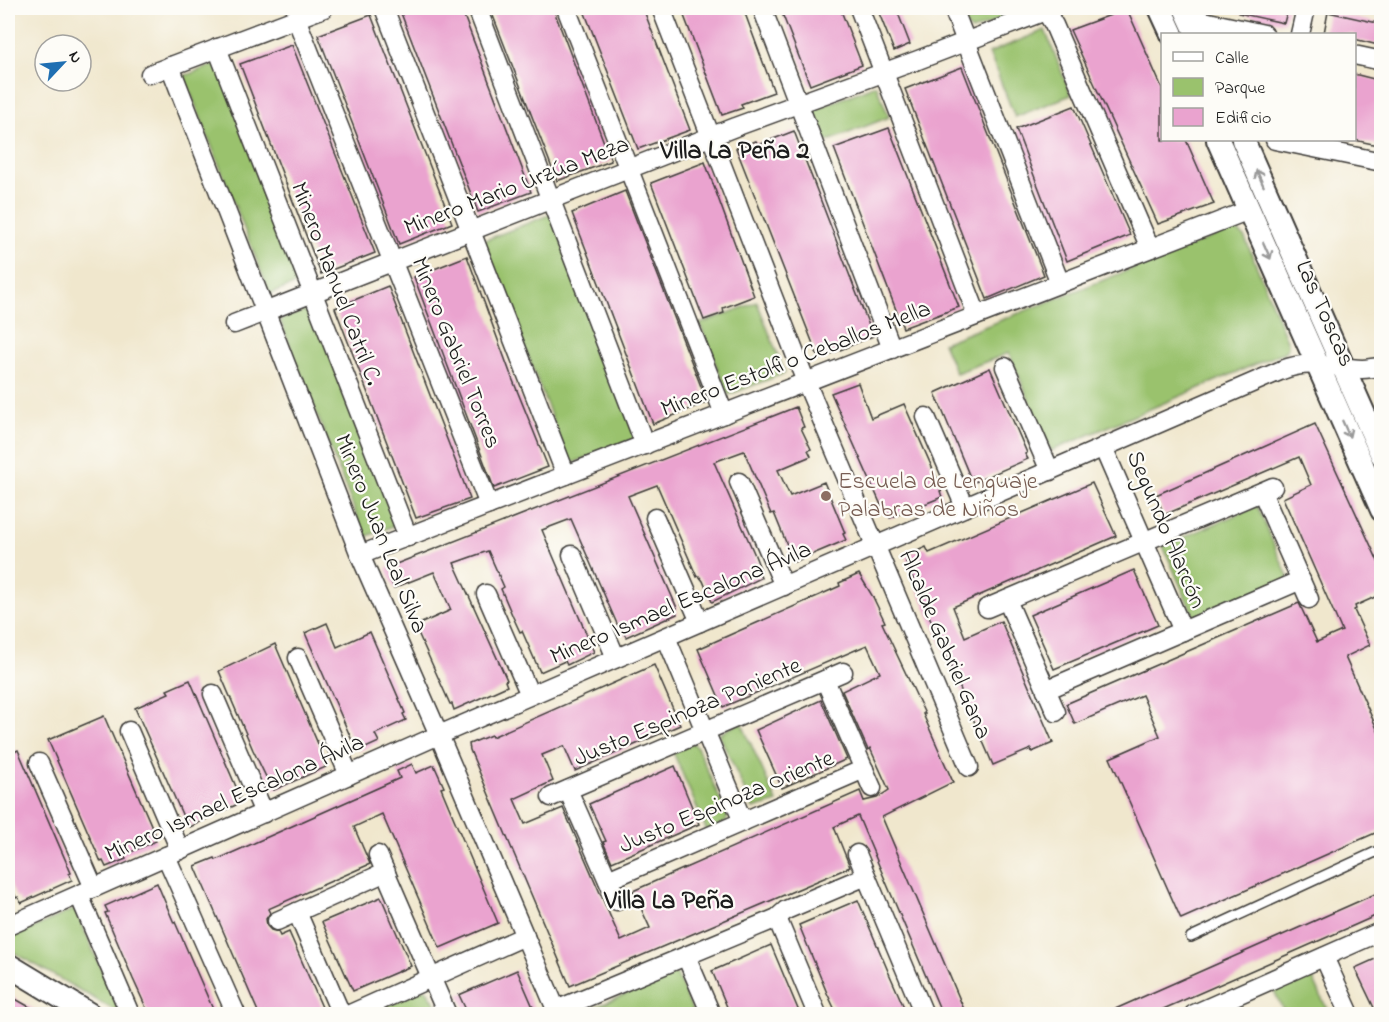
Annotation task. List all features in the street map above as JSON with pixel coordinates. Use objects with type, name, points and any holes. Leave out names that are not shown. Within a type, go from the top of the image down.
[{"type":"street","points":[[150,74],[324,8]]},
{"type":"street","points":[[384,8],[566,475]]},
{"type":"street","points":[[477,8],[645,445]]},
{"type":"street","points":[[566,8],[724,414]]},
{"type":"street","name":"Alcalde Gabriel Gana","points":[[660,8],[806,382],[969,767]]},
{"type":"street","points":[[762,8],[892,348]]},
{"type":"street","points":[[859,8],[977,315]]},
{"type":"street","points":[[953,8],[1060,283]]},
{"type":"street","points":[[1048,8],[1150,248]]},
{"type":"street","name":"Minero Mario Urzúa Meza","points":[[234,324],[711,136],[966,42],[1048,8]]},
{"type":"street","points":[[1160,8],[1172,33]]},
{"type":"street","points":[[1300,33],[1306,8]]},
{"type":"street","name":"Minero Gabriel Torres","points":[[296,18],[489,505]]},
{"type":"street","points":[[1191,20],[1259,33]]},
{"type":"street","name":"Minero Manuel Catril C.","points":[[217,48],[408,537]]},
{"type":"street","points":[[1356,56],[1382,62]]},
{"type":"street","name":"Minero Juan Leal Silva","points":[[170,66],[360,555],[557,1012]]},
{"type":"street","name":"Las Toscas","points":[[1218,141],[1382,510]]},
{"type":"street","name":"Las Toscas","points":[[1243,141],[1382,455]]},
{"type":"street","points":[[1280,141],[1382,162]]},
{"type":"street","name":"Minero Estolfio Ceballos Mella","points":[[360,555],[1249,210]]},
{"type":"street","name":"Minero Ismael Escalona Ávila","points":[[8,925],[530,695],[1294,365],[1317,363],[1363,369],[1381,363]]},
{"type":"street","points":[[1005,367],[1050,471]]},
{"type":"street","points":[[926,417],[965,507]]},
{"type":"street","name":"Segundo Alarcón","points":[[1103,447],[1183,631]]},
{"type":"street","points":[[739,482],[784,586]]},
{"type":"street","points":[[987,608],[1267,489],[1309,599]]},
{"type":"street","points":[[655,518],[700,622]]},
{"type":"street","points":[[572,555],[616,658]]},
{"type":"street","points":[[1046,690],[1301,580]]},
{"type":"street","points":[[486,594],[530,695]]},
{"type":"street","points":[[1007,600],[1056,712]]},
{"type":"street","points":[[666,637],[743,822]]},
{"type":"street","points":[[298,658],[349,775]]},
{"type":"street","name":"Justo Espinoza Poniente","points":[[551,797],[843,672]]},
{"type":"street","points":[[825,680],[872,788]]},
{"type":"street","points":[[213,694],[264,813]]},
{"type":"street","points":[[129,731],[173,853],[236,1014]]},
{"type":"street","points":[[39,763],[130,1014]]},
{"type":"street","name":"Justo Espinoza Oriente","points":[[608,880],[864,769]]},
{"type":"street","points":[[568,790],[617,901]]},
{"type":"street","points":[[857,854],[924,1014]]},
{"type":"street","points":[[378,855],[447,1014]]},
{"type":"street","points":[[278,921],[386,872]]},
{"type":"street","points":[[557,1012],[777,918],[786,910],[866,876]]},
{"type":"street","points":[[297,912],[341,1014]]},
{"type":"street","points":[[777,918],[817,1014]]},
{"type":"street","points":[[1194,1014],[1382,931]]},
{"type":"street","points":[[350,1014],[525,936]]},
{"type":"street","points":[[686,956],[711,1014]]},
{"type":"street","points":[[1324,957],[1350,1014]]},
{"type":"street","points":[[8,965],[89,1014]]},
{"type":"lane","points":[[1191,937],[1382,849]]},
{"type":"green space","points":[[959,8],[1030,8],[972,31],[966,26]]},
{"type":"green space","points":[[1045,30],[1071,95],[1015,117],[989,53]]},
{"type":"green space","points":[[219,63],[304,281],[270,294],[184,76]]},
{"type":"green space","points":[[876,85],[889,117],[821,144],[808,112]]},
{"type":"green space","points":[[551,214],[637,438],[570,464],[483,241]]},
{"type":"green space","points":[[1231,230],[1238,231],[1245,238],[1288,343],[1288,348],[1284,352],[1051,451],[1009,353],[956,373],[943,343]]},
{"type":"green space","points":[[757,302],[785,373],[728,395],[700,324]]},
{"type":"green space","points":[[313,307],[398,524],[365,537],[280,320]]},
{"type":"green space","points":[[1257,506],[1289,579],[1195,619],[1163,546]]},
{"type":"green space","points":[[741,722],[777,802],[753,809],[719,734]]},
{"type":"green space","points":[[693,743],[697,747],[728,817],[725,823],[707,831],[673,752]]},
{"type":"green space","points":[[75,909],[121,1014],[8,949],[8,939]]},
{"type":"green space","points":[[1308,967],[1329,1014],[1285,1014],[1271,984]]},
{"type":"green space","points":[[676,973],[694,1014],[579,1014]]},
{"type":"green space","points":[[423,989],[426,989],[442,1014],[371,1014]]},
{"type":"building","points":[[399,8],[461,8],[531,192],[478,212]]},
{"type":"building","points":[[490,8],[553,8],[611,161],[557,181]]},
{"type":"building","points":[[583,8],[643,8],[690,130],[638,149]]},
{"type":"building","points":[[681,8],[743,8],[774,92],[741,104],[743,108],[722,115]]},
{"type":"building","points":[[780,8],[840,8],[862,65],[810,85]]},
{"type":"building","points":[[877,8],[896,8],[910,44],[894,51]]},
{"type":"building","points":[[1238,8],[1288,8],[1284,23],[1238,13]]},
{"type":"building","points":[[1127,9],[1161,86],[1161,141],[1186,141],[1214,204],[1158,224],[1070,30]]},
{"type":"building","points":[[1328,12],[1382,24],[1382,46],[1356,40],[1356,33],[1324,33]]},
{"type":"building","points":[[371,15],[452,223],[399,244],[318,35]]},
{"type":"building","points":[[292,45],[375,253],[321,274],[240,64]]},
{"type":"building","points":[[962,67],[1044,275],[987,299],[905,89]]},
{"type":"building","points":[[1356,74],[1382,81],[1382,146],[1356,140]]},
{"type":"building","points":[[1074,106],[1130,235],[1067,261],[1016,129]]},
{"type":"building","points":[[889,128],[959,307],[903,328],[834,148]]},
{"type":"building","points":[[794,131],[873,336],[819,359],[736,148],[756,141],[758,145]]},
{"type":"building","points":[[705,162],[754,296],[723,308],[724,313],[704,320],[651,183]]},
{"type":"building","points":[[625,191],[707,402],[653,424],[572,213]]},
{"type":"building","points":[[467,256],[548,467],[494,488],[414,277]]},
{"type":"building","points":[[388,286],[470,499],[416,518],[335,308]]},
{"type":"building","points":[[990,368],[1028,459],[975,482],[973,476],[970,477],[935,393]]},
{"type":"building","points":[[858,383],[871,418],[904,404],[942,490],[940,491],[942,497],[890,518],[888,513],[885,514],[831,393]]},
{"type":"building","points":[[796,407],[804,427],[801,428],[811,449],[808,450],[811,456],[778,470],[790,496],[824,482],[846,540],[794,562],[774,513],[771,514],[744,451],[714,462],[754,553],[761,571],[759,573],[761,578],[712,602],[703,581],[699,576],[697,577],[657,485],[628,496],[677,608],[675,609],[677,614],[626,637],[623,631],[621,633],[571,519],[542,530],[594,652],[567,665],[565,661],[540,672],[522,631],[520,632],[513,617],[501,589],[504,587],[488,551],[454,563],[507,680],[505,681],[507,686],[454,710],[415,626],[451,610],[434,572],[394,588],[386,568]]},
{"type":"building","points":[[1315,424],[1382,570],[1382,594],[1355,606],[1354,610],[1370,645],[1345,657],[1382,740],[1382,830],[1181,919],[1110,758],[1160,736],[1142,695],[1075,724],[1066,704],[1299,603],[1317,642],[1342,631],[1283,498],[1311,485],[1299,457],[1164,515],[1156,495]]},
{"type":"building","points":[[1092,483],[1116,536],[953,607],[965,637],[1001,621],[1053,743],[1032,752],[1031,749],[993,765],[906,562],[908,562],[906,556],[926,547],[929,553]]},
{"type":"building","points":[[1134,570],[1158,625],[1054,669],[1030,615]]},
{"type":"building","points":[[859,574],[885,622],[882,623],[925,714],[923,714],[953,782],[882,817],[966,1014],[942,1014],[858,816],[834,827],[850,867],[570,986],[469,744],[491,735],[492,737],[654,665],[680,725],[575,771],[564,746],[542,755],[553,781],[514,799],[525,824],[563,808],[621,941],[650,928],[633,891],[860,791],[864,801],[877,798],[889,790],[870,748],[868,750],[842,691],[880,673],[867,645],[723,707],[698,649],[840,586],[839,583]]},
{"type":"building","points":[[327,623],[337,647],[370,632],[405,713],[403,714],[406,720],[375,734],[379,742],[359,751],[354,745],[305,633]]},
{"type":"building","points":[[275,644],[326,767],[274,790],[253,750],[219,671]]},
{"type":"building","points":[[190,680],[240,796],[238,797],[240,803],[190,827],[187,820],[185,821],[135,708],[169,693],[167,690]]},
{"type":"building","points":[[821,700],[847,759],[782,788],[756,730]]},
{"type":"building","points":[[104,716],[156,841],[124,855],[126,859],[106,867],[103,861],[101,862],[48,740]]},
{"type":"building","points":[[18,750],[72,880],[21,903],[18,897],[16,898],[8,877],[8,755]]},
{"type":"building","points":[[412,764],[416,773],[434,765],[444,787],[441,788],[498,923],[440,948],[382,814],[354,827],[370,864],[268,909],[270,913],[266,919],[267,926],[278,932],[280,936],[289,932],[325,1014],[259,1014],[195,866],[215,858],[216,860],[400,778],[397,771]]},
{"type":"building","points":[[675,766],[699,824],[612,862],[603,842],[606,841],[589,804]]},
{"type":"building","points":[[157,883],[215,1014],[149,1014],[133,979],[105,913],[108,912],[105,906]]},
{"type":"building","points":[[1382,891],[1382,913],[1355,925],[1152,1014],[1104,1014]]},
{"type":"building","points":[[381,897],[411,966],[353,991],[322,922]]},
{"type":"building","points":[[858,900],[907,1014],[837,1014],[827,993],[799,925]]},
{"type":"building","points":[[771,945],[800,1014],[730,1014],[712,971]]},
{"type":"building","points":[[1382,956],[1382,1014],[1377,1014],[1355,968]]},
{"type":"building","points":[[517,970],[536,1014],[468,1014],[459,995]]},
{"type":"building","points":[[12,997],[42,1014],[8,1014],[8,1005]]},
{"type":"place","name":"Escuela de Lenguaje Palabras de Niños","points":[[826,496]]},
{"type":"district","name":"Villa La Peña 2","points":[[735,152]]},
{"type":"district","name":"Villa La Peña","points":[[669,902]]}]
